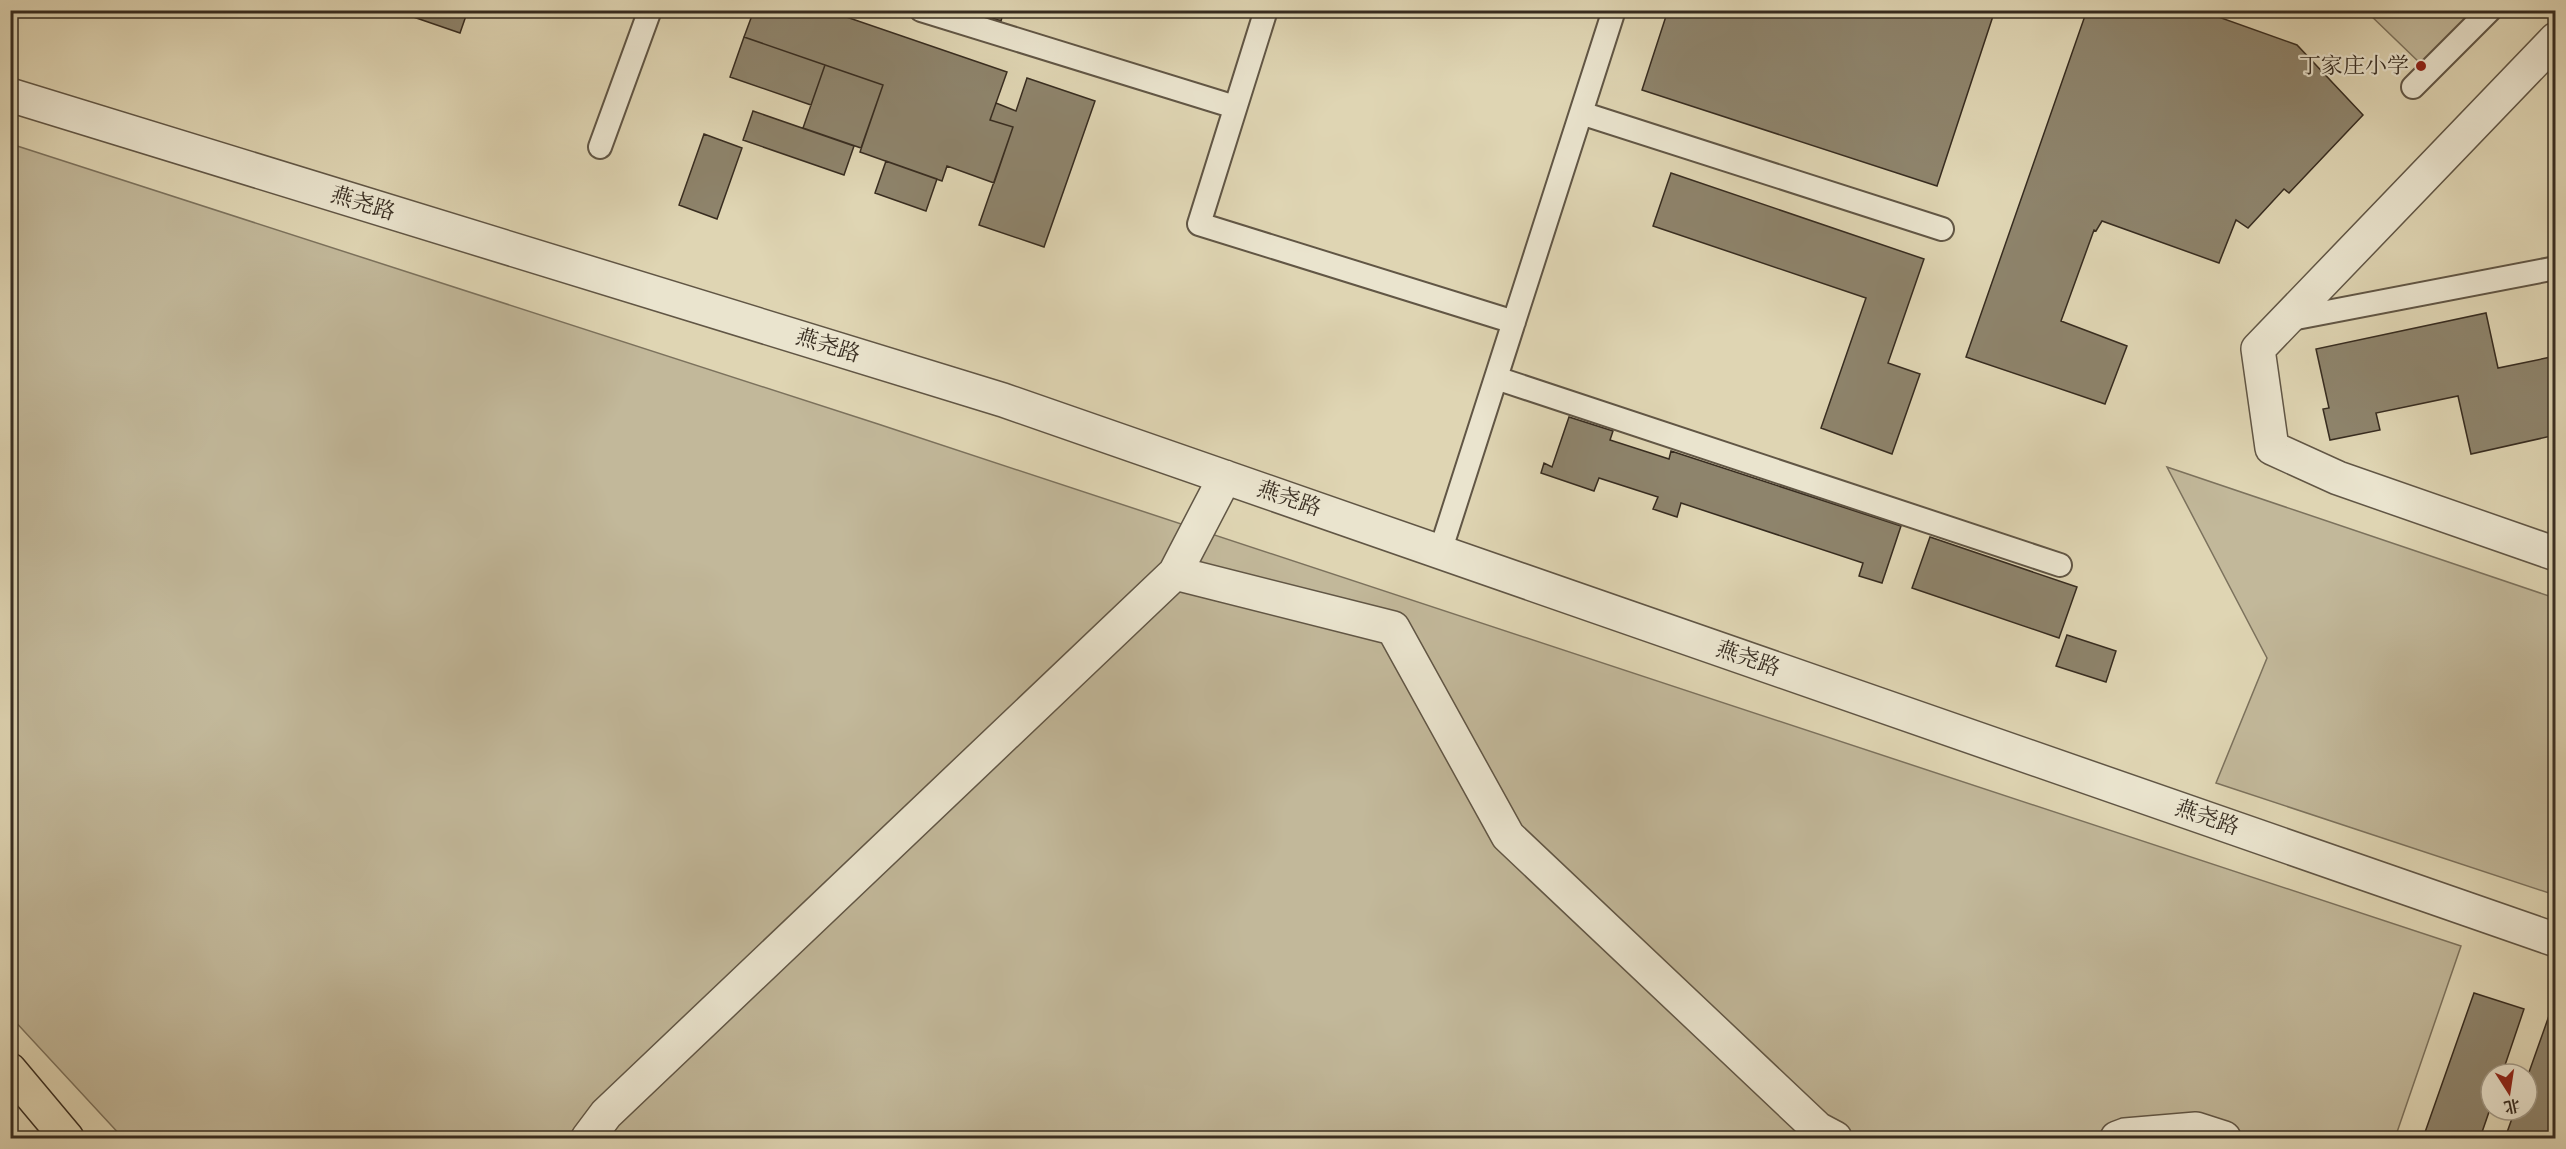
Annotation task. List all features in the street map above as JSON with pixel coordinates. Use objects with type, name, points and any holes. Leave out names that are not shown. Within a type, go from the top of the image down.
[{"type":"highway","points":[[10,1070],[67,1138]]},
{"type":"street","points":[[2556,39],[2258,349],[2272,448],[2338,478],[2556,554]]},
{"type":"street","name":"燕尧路","points":[[10,95],[992,396],[2556,940]]},
{"type":"street","points":[[588,1138],[606,1114],[1175,573],[1225,477]]},
{"type":"street","points":[[1175,573],[1393,628],[1508,836],[1818,1129],[1835,1138]]},
{"type":"street","points":[[2117,1138],[2196,1129],[2223,1138]]},
{"type":"lane","points":[[600,147],[650,10]]},
{"type":"lane","points":[[921,10],[1235,107]]},
{"type":"lane","points":[[1266,10],[1199,225],[1514,322]]},
{"type":"lane","points":[[1440,552],[1614,10]]},
{"type":"lane","points":[[2413,87],[2490,10]]},
{"type":"lane","points":[[1581,114],[1942,230]]},
{"type":"lane","points":[[2286,320],[2556,268]]},
{"type":"lane","points":[[1496,378],[2060,565]]},
{"type":"shaded area","points":[[2366,11],[2477,11],[2423,66]]},
{"type":"shaded area","points":[[11,144],[878,424],[2461,946],[2395,1138],[123,1138],[11,1017]]},
{"type":"shaded area","points":[[2167,467],[2555,598],[2555,895],[2216,783],[2267,658]]},
{"type":"building","points":[[393,10],[468,10],[460,33]]},
{"type":"building","points":[[754,10],[826,10],[1007,72],[990,120],[1013,127],[994,183],[947,166],[942,181],[860,152],[883,85],[744,37]]},
{"type":"building","points":[[968,10],[1004,10],[1001,21]]},
{"type":"building","points":[[1668,10],[1995,10],[1937,186],[1642,90]]},
{"type":"building","points":[[2087,10],[2199,10],[2297,45],[2363,115],[2289,193],[2284,189],[2248,228],[2236,220],[2219,263],[2102,221],[2096,231],[2094,230],[2061,321],[2127,346],[2105,404],[1966,357]]},
{"type":"building","points":[[744,37],[825,65],[811,105],[730,77]]},
{"type":"building","points":[[825,65],[883,85],[861,148],[803,128]]},
{"type":"building","points":[[1027,78],[1095,101],[1044,247],[979,225],[1013,127],[990,120],[996,103],[1016,111]]},
{"type":"building","points":[[753,111],[854,146],[844,175],[743,140]]},
{"type":"building","points":[[704,134],[742,148],[717,219],[679,205]]},
{"type":"building","points":[[886,161],[937,179],[926,211],[875,193]]},
{"type":"building","points":[[1671,173],[1924,259],[1888,363],[1920,374],[1892,454],[1821,428],[1866,298],[1653,226]]},
{"type":"building","points":[[2486,313],[2498,368],[2556,356],[2556,435],[2471,454],[2458,396],[2376,413],[2380,430],[2330,440],[2323,409],[2329,408],[2316,349]]},
{"type":"building","points":[[1569,417],[1613,431],[1610,440],[1669,459],[1671,451],[1901,526],[1882,583],[1859,576],[1863,563],[1681,503],[1677,517],[1653,509],[1658,497],[1599,478],[1594,491],[1541,473],[1544,463],[1552,467]]},
{"type":"building","points":[[1930,537],[2077,587],[2059,638],[1912,588]]},
{"type":"building","points":[[2067,635],[2116,651],[2106,682],[2056,666]]},
{"type":"building","points":[[2474,993],[2524,1009],[2506,1062],[2479,1062],[2479,1122],[2486,1122],[2480,1138],[2423,1138]]},
{"type":"building","points":[[2551,1010],[2556,1012],[2556,1138],[2505,1138],[2511,1122],[2539,1122],[2539,1062],[2533,1062]]},
{"type":"place","name":"丁家庄小学","points":[[2421,66]]}]
